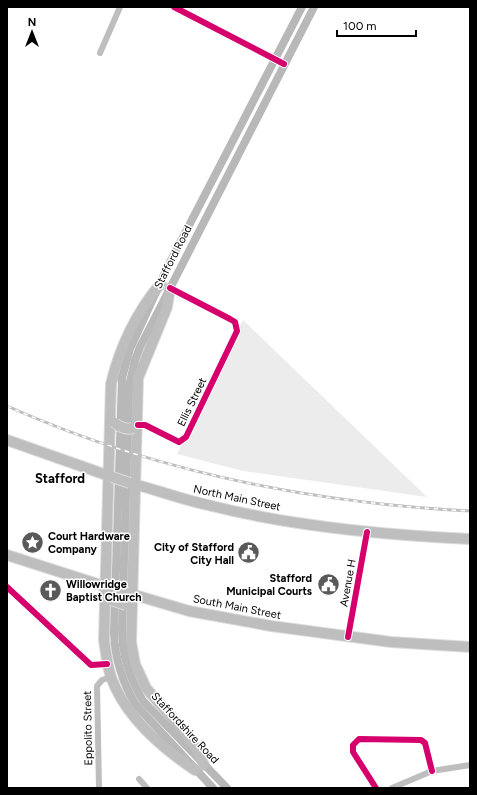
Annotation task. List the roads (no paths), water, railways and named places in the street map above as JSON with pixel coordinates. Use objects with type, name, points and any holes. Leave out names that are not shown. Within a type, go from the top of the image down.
[{"type":"highway","points":[[161,283],[136,318],[121,350],[111,384],[112,421],[107,603],[104,640],[107,664],[111,677],[117,690],[136,719],[177,758],[200,768]]},
{"type":"highway","points":[[170,288],[167,307],[138,378],[130,594],[128,609],[133,656],[140,677],[154,699],[196,748],[200,768]]},
{"type":"highway","points":[[112,421],[118,426],[129,429],[136,426]]},
{"type":"highway","name":"North Main Street","points":[[7,440],[110,477],[234,511],[314,525],[367,532],[470,539]]},
{"type":"highway","name":"South Main Street","points":[[7,554],[130,594],[189,611],[243,622],[348,637],[470,647]]},
{"type":"highway","points":[[107,603],[128,609]]},
{"type":"main road","name":"Stafford Road","points":[[120,536],[122,378],[130,350],[161,283],[302,7]]},
{"type":"main road","name":"Stafford Road","points":[[120,536],[131,374],[140,347],[314,7]]},
{"type":"main road","name":"Staffordshire Road","points":[[120,536],[122,640],[129,675],[134,687],[148,706],[200,768],[213,788]]},
{"type":"main road","name":"Staffordshire Road","points":[[200,768],[227,788]]},
{"type":"street","points":[[100,53],[120,7]]},
{"type":"street","points":[[174,7],[284,64]]},
{"type":"street","name":"Ellis Street","points":[[136,426],[145,425],[179,442],[186,438],[236,335],[237,327],[235,322],[170,288]]},
{"type":"street","name":"Avenue H","points":[[348,637],[367,532]]},
{"type":"street","points":[[7,587],[91,665],[107,664]]},
{"type":"street","name":"Eppolito Street","points":[[99,788],[97,686],[102,680],[111,677]]},
{"type":"street","points":[[376,788],[353,752],[353,744],[359,739],[421,740],[425,744],[432,771]]},
{"type":"street","points":[[392,788],[432,771],[470,765]]},
{"type":"street","points":[[138,779],[147,788]]},
{"type":"railway","points":[[7,406],[62,429],[118,449],[175,466],[233,480],[351,500],[410,507],[470,511]]},
{"type":"place","name":"Court Hardware Company","points":[[32,542]]},
{"type":"place","name":"City of Stafford City Hall","points":[[249,553]]},
{"type":"place","name":"Stafford Municipal Courts","points":[[328,584]]},
{"type":"place","name":"Willowridge Baptist Church","points":[[51,590]]},
{"type":"district","name":"Stafford","points":[[60,478]]}]
